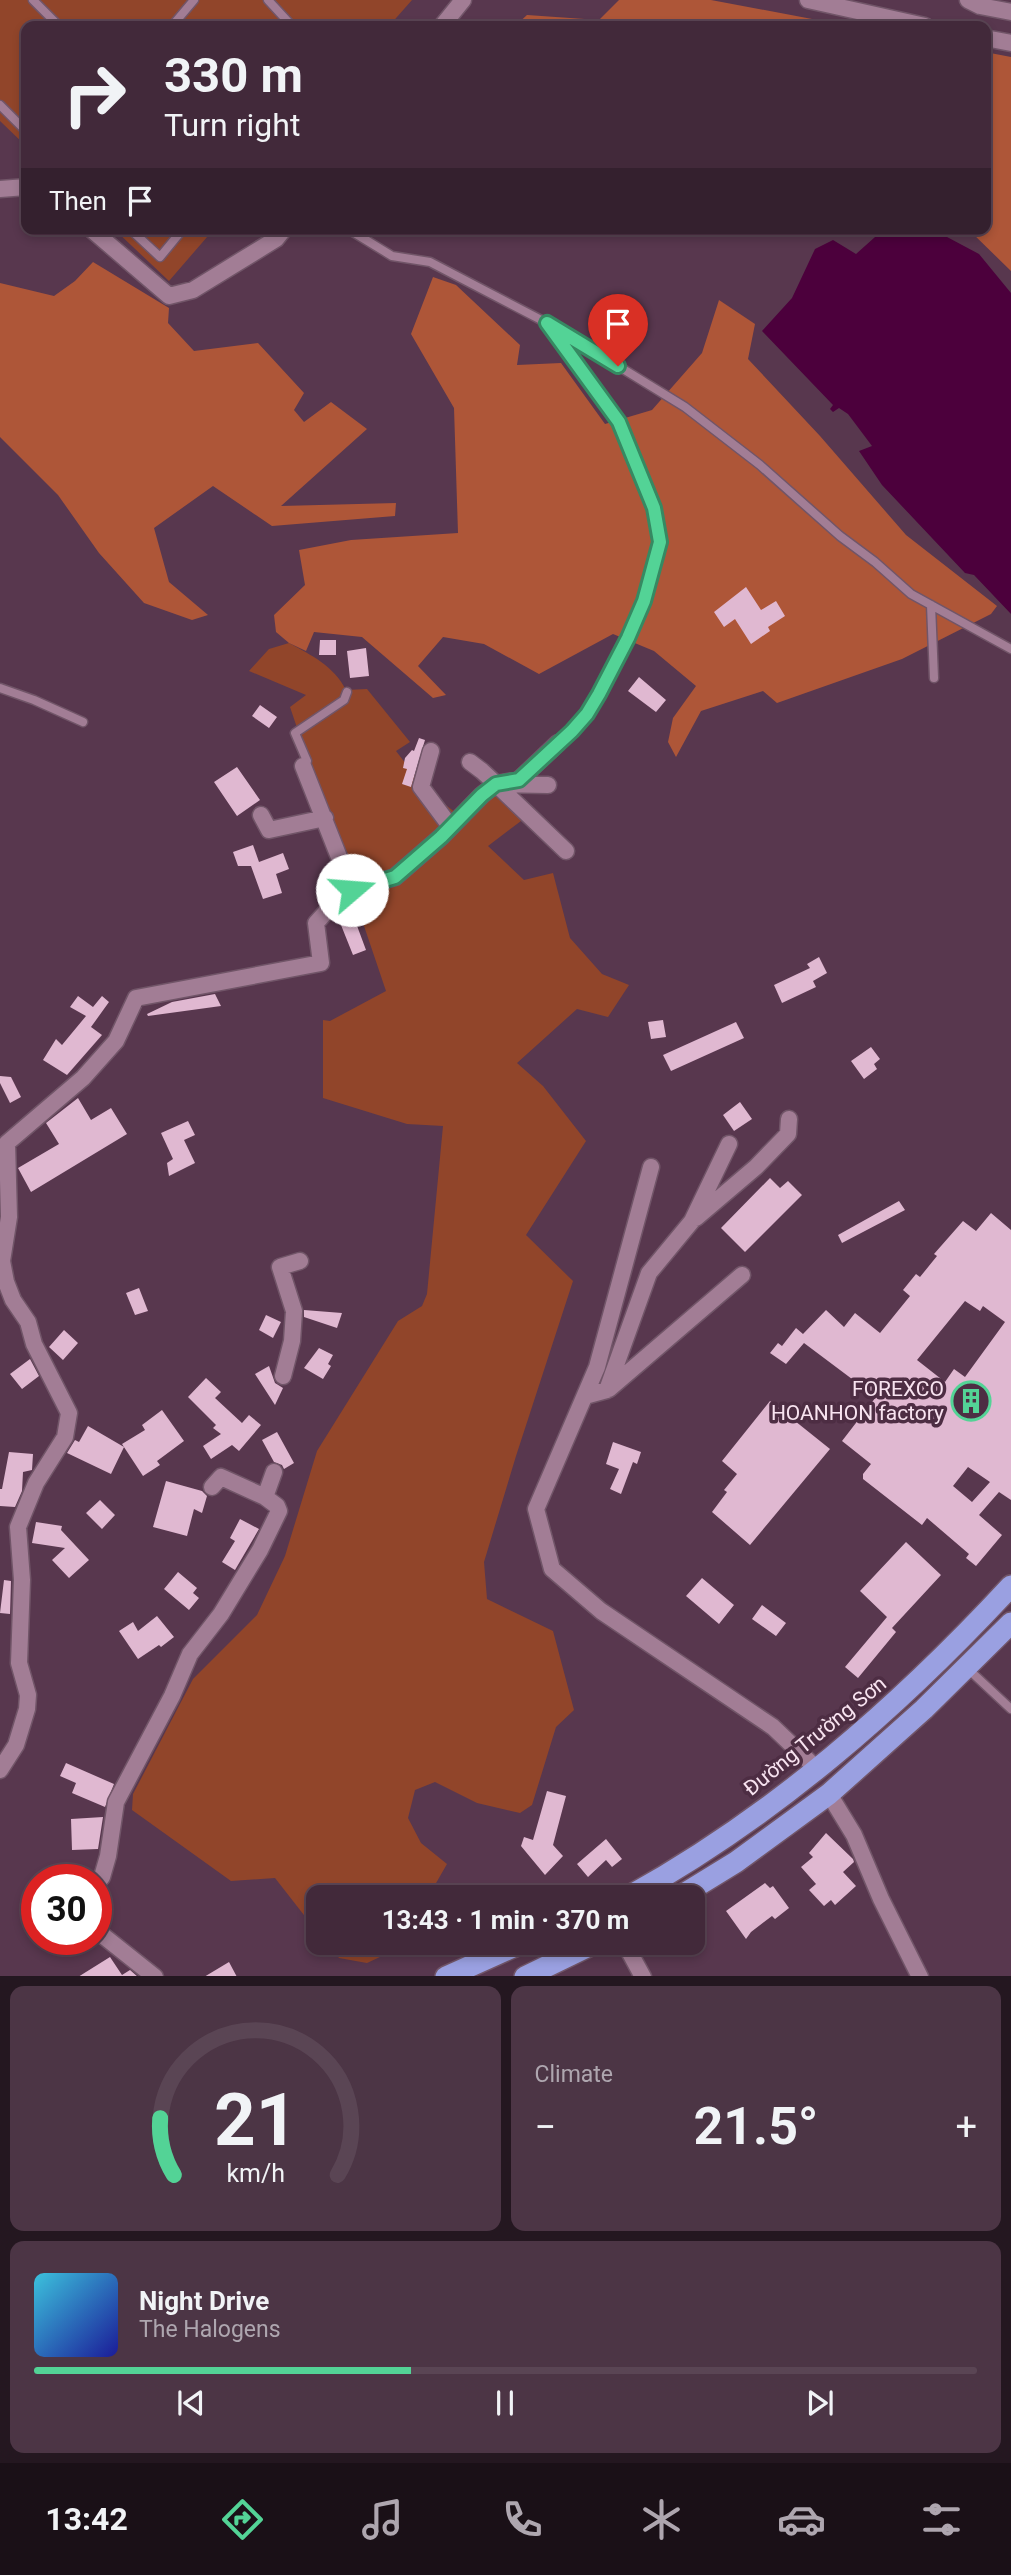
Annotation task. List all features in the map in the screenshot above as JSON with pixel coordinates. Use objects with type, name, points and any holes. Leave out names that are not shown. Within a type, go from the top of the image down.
[{"type":"highway","name":"Đường Trường Sơn","points":[[649,1885],[721,1841],[817,1769],[949,1653],[1011,1586]]},
{"type":"highway","points":[[699,1885],[736,1862],[829,1794],[967,1668],[1011,1623]]},
{"type":"highway","points":[[446,1976],[494,1955]]},
{"type":"highway","points":[[525,1976],[569,1955]]},
{"type":"street","points":[[446,21],[463,0]]},
{"type":"street","points":[[808,0],[902,21]]},
{"type":"street","points":[[968,0],[980,6],[1011,12]]},
{"type":"street","points":[[991,39],[1011,43]]},
{"type":"street","points":[[0,189],[21,187]]},
{"type":"street","points":[[98,235],[169,296],[193,290],[275,235]]},
{"type":"street","points":[[0,1770],[16,1745],[28,1695],[19,1663],[22,1580],[19,1527],[36,1483],[65,1437],[69,1413],[34,1344],[28,1322],[13,1300],[6,1282],[1,1249],[9,1217],[7,1143],[83,1078],[108,1050],[116,1041],[136,998],[321,963],[316,923],[343,893],[395,877],[496,784],[519,780],[558,743]]},
{"type":"street","points":[[431,751],[421,787],[450,826]]},
{"type":"street","points":[[470,762],[566,851]]},
{"type":"street","points":[[303,766],[326,818],[352,890]]},
{"type":"street","points":[[496,784],[548,785]]},
{"type":"street","points":[[261,815],[269,830],[326,818]]},
{"type":"street","points":[[607,1391],[649,1273],[692,1221],[723,1197],[773,1151],[788,1134],[789,1119]]},
{"type":"street","points":[[692,1221],[729,1144]]},
{"type":"street","points":[[651,1167],[597,1367],[536,1509],[552,1569],[601,1611],[773,1727],[817,1769]]},
{"type":"street","points":[[283,1376],[292,1341],[294,1311],[280,1267],[300,1261]]},
{"type":"street","points":[[584,1395],[607,1391],[742,1276]]},
{"type":"street","points":[[265,1497],[274,1472]]},
{"type":"street","points":[[106,1864],[116,1802],[172,1696],[190,1654],[221,1614],[260,1550],[279,1511],[277,1506],[265,1497],[221,1476],[212,1486]]},
{"type":"street","points":[[829,1794],[855,1835],[881,1899],[919,1976]]},
{"type":"street","points":[[112,1942],[155,1976]]},
{"type":"street","points":[[631,1955],[643,1976]]},
{"type":"lane","points":[[33,0],[54,21]]},
{"type":"lane","points":[[176,21],[194,0]]},
{"type":"lane","points":[[268,0],[287,21]]},
{"type":"lane","points":[[0,105],[21,126]]},
{"type":"lane","points":[[136,235],[160,257],[178,235]]},
{"type":"lane","points":[[358,235],[392,256],[430,261],[547,323],[685,407],[760,465],[911,594],[1011,649]]},
{"type":"lane","points":[[547,323],[619,422],[654,508],[660,542],[644,601],[628,638],[587,714],[558,743]]},
{"type":"lane","points":[[931,604],[934,678]]},
{"type":"lane","points":[[0,688],[34,699],[83,722]]},
{"type":"lane","points":[[303,766],[307,761],[295,733],[344,700],[347,692]]},
{"type":"lane","points":[[967,1668],[1011,1709]]},
{"type":"shaded area","points":[[0,0],[412,0],[393,21],[21,21],[21,141],[0,121]]},
{"type":"shaded area","points":[[619,0],[711,0],[822,21],[520,21],[527,15],[599,20]]},
{"type":"shaded area","points":[[991,53],[1011,57],[1011,271],[974,235],[991,235]]},
{"type":"shaded area","points":[[120,235],[209,235],[169,281]]},
{"type":"shaded area","points":[[877,235],[943,235],[979,254],[1011,293],[1011,614],[974,575],[965,573],[882,485],[859,451],[872,446],[848,414],[839,408],[833,412],[830,409],[833,405],[762,331],[792,298],[815,249],[833,240],[856,254]]},
{"type":"shaded area","points":[[93,262],[169,308],[168,323],[194,351],[258,343],[304,393],[294,410],[304,422],[331,402],[367,429],[281,506],[396,503],[395,516],[272,526],[213,486],[154,528],[169,582],[208,615],[192,620],[144,603],[99,553],[58,495],[0,437],[0,283],[54,296],[75,281]]},
{"type":"shaded area","points":[[433,277],[456,285],[520,345],[517,365],[561,363],[605,424],[652,410],[702,353],[719,300],[755,324],[748,359],[820,436],[906,535],[997,606],[991,614],[902,659],[777,703],[763,691],[701,711],[676,757],[668,742],[673,718],[696,686],[654,651],[613,634],[539,674],[484,644],[443,637],[418,666],[446,695],[433,698],[362,637],[314,632],[306,651],[289,643],[276,632],[274,615],[305,585],[299,550],[351,540],[458,533],[454,408],[411,334]]},
{"type":"shaded area","points":[[289,643],[328,668],[346,690],[367,689],[410,742],[396,751],[426,790],[460,816],[497,784],[525,818],[488,846],[524,880],[553,873],[570,938],[602,974],[629,985],[608,1017],[577,1009],[517,1063],[543,1086],[586,1141],[526,1235],[573,1281],[484,1562],[487,1599],[553,1631],[574,1710],[556,1727],[532,1805],[520,1813],[477,1803],[435,1782],[415,1790],[408,1818],[421,1843],[447,1864],[435,1885],[306,1885],[306,1918],[275,1878],[231,1881],[132,1810],[133,1794],[193,1679],[257,1615],[285,1556],[317,1451],[398,1321],[422,1306],[427,1294],[443,1126],[407,1124],[323,1098],[323,1020],[330,1021],[386,991],[290,707],[306,695],[249,671],[269,649]]},
{"type":"shaded area","points":[[337,1955],[384,1955],[367,1963],[339,1958]]},
{"type":"building","points":[[746,587],[761,610],[776,601],[785,616],[768,627],[770,631],[751,644],[735,619],[724,627],[714,612]]},
{"type":"building","points":[[320,640],[336,640],[336,655],[319,655]]},
{"type":"building","points":[[366,648],[369,676],[350,678],[347,651]]},
{"type":"building","points":[[639,677],[666,700],[656,712],[628,691]]},
{"type":"building","points":[[260,705],[277,717],[269,728],[252,716]]},
{"type":"building","points":[[419,738],[425,740],[411,787],[402,784],[407,769],[403,768],[405,758],[414,751]]},
{"type":"building","points":[[237,767],[260,800],[237,816],[214,782]]},
{"type":"building","points":[[253,845],[259,862],[283,853],[289,869],[276,874],[282,893],[263,899],[251,866],[238,866],[233,852]]},
{"type":"building","points":[[353,915],[366,950],[353,955],[339,920]]},
{"type":"building","points":[[819,957],[827,973],[813,981],[816,987],[782,1003],[774,985],[810,968],[807,964]]},
{"type":"building","points":[[215,994],[221,1006],[147,1014],[172,1002]]},
{"type":"building","points":[[78,996],[93,1007],[102,996],[109,1002],[91,1027],[102,1035],[67,1075],[43,1060],[56,1039],[62,1045],[86,1016],[70,1007]]},
{"type":"building","points":[[663,1020],[666,1037],[651,1039],[648,1022]]},
{"type":"building","points":[[736,1022],[744,1038],[671,1071],[663,1055]]},
{"type":"building","points":[[871,1047],[880,1059],[874,1064],[877,1069],[864,1079],[851,1061]]},
{"type":"building","points":[[0,1076],[11,1077],[21,1097],[10,1103],[0,1083]]},
{"type":"building","points":[[78,1098],[91,1120],[111,1108],[127,1134],[31,1192],[18,1168],[59,1144],[46,1123]]},
{"type":"building","points":[[740,1102],[752,1119],[734,1131],[723,1115]]},
{"type":"building","points":[[188,1121],[195,1135],[184,1140],[195,1163],[169,1176],[167,1163],[173,1159],[161,1133]]},
{"type":"building","points":[[770,1178],[780,1188],[788,1181],[802,1195],[745,1252],[721,1228]]},
{"type":"building","points":[[899,1201],[905,1210],[842,1243],[838,1235]]},
{"type":"building","points":[[991,1213],[1011,1230],[1011,1500],[999,1492],[979,1515],[1002,1535],[976,1566],[966,1558],[969,1554],[927,1518],[922,1525],[863,1479],[863,1474],[871,1464],[842,1441],[876,1397],[804,1343],[786,1364],[770,1353],[778,1343],[782,1346],[796,1328],[803,1334],[826,1310],[844,1327],[855,1313],[880,1333],[910,1296],[903,1290],[916,1274],[920,1277],[937,1256],[934,1254],[963,1221],[976,1231]],"holes":[[[965,1301],[980,1311],[983,1306],[1005,1322],[965,1377],[954,1369],[945,1382],[917,1360]],[[968,1467],[990,1482],[972,1502],[953,1486]]]},
{"type":"building","points":[[139,1288],[148,1311],[135,1315],[126,1293]]},
{"type":"building","points":[[304,1310],[342,1313],[337,1328],[304,1317]]},
{"type":"building","points":[[266,1315],[281,1322],[273,1338],[259,1330]]},
{"type":"building","points":[[64,1330],[78,1343],[63,1360],[49,1347]]},
{"type":"building","points":[[319,1348],[333,1355],[328,1364],[331,1366],[323,1379],[304,1368]]},
{"type":"building","points":[[30,1359],[39,1376],[22,1389],[10,1374]]},
{"type":"building","points":[[269,1366],[275,1383],[283,1388],[275,1405],[255,1374]]},
{"type":"building","points":[[206,1378],[221,1392],[215,1398],[242,1423],[249,1415],[261,1425],[239,1451],[232,1445],[211,1459],[203,1446],[221,1434],[213,1428],[216,1425],[188,1397]]},
{"type":"building","points":[[770,1401],[830,1449],[750,1545],[712,1512],[737,1474],[722,1461]]},
{"type":"building","points":[[162,1410],[184,1441],[157,1461],[160,1465],[143,1476],[122,1444],[145,1430],[142,1425]]},
{"type":"building","points":[[88,1426],[124,1447],[111,1474],[67,1453],[75,1440],[79,1442]]},
{"type":"building","points":[[277,1432],[294,1463],[284,1469],[282,1465],[274,1462],[262,1440]]},
{"type":"building","points":[[613,1442],[641,1452],[637,1464],[633,1462],[621,1494],[610,1489],[619,1469],[606,1464]]},
{"type":"building","points":[[9,1452],[33,1454],[32,1470],[23,1472],[22,1491],[15,1507],[0,1506],[0,1489]]},
{"type":"building","points":[[166,1481],[202,1491],[207,1496],[202,1513],[194,1509],[187,1536],[153,1527]]},
{"type":"building","points":[[100,1500],[115,1515],[102,1529],[86,1513]]},
{"type":"building","points":[[240,1519],[259,1529],[235,1570],[222,1562],[235,1541],[230,1538]]},
{"type":"building","points":[[36,1522],[62,1526],[61,1530],[89,1560],[69,1578],[52,1560],[65,1548],[32,1543]]},
{"type":"building","points":[[906,1542],[941,1575],[892,1628],[896,1632],[858,1678],[845,1667],[887,1617],[860,1591]]},
{"type":"building","points":[[178,1572],[197,1588],[193,1593],[199,1598],[189,1610],[164,1589]]},
{"type":"building","points":[[702,1578],[734,1605],[719,1624],[686,1596]]},
{"type":"building","points":[[4,1580],[11,1581],[10,1614],[0,1613]]},
{"type":"building","points":[[762,1605],[786,1623],[776,1636],[752,1619]]},
{"type":"building","points":[[157,1616],[174,1637],[138,1659],[119,1631],[133,1622],[138,1631]]},
{"type":"building","points":[[66,1763],[114,1784],[105,1807],[72,1793],[76,1783],[60,1776]]},
{"type":"building","points":[[547,1791],[566,1796],[553,1845],[563,1856],[545,1875],[521,1846],[524,1837],[533,1840]]},
{"type":"building","points":[[103,1817],[98,1849],[72,1850],[71,1819]]},
{"type":"building","points":[[826,1833],[853,1859],[854,1862],[843,1872],[856,1886],[835,1905],[831,1900],[824,1906],[809,1890],[816,1884],[801,1867],[813,1857],[809,1853]]},
{"type":"building","points":[[606,1839],[622,1859],[612,1867],[606,1860],[588,1877],[577,1864]]},
{"type":"building","points":[[765,1883],[770,1888],[773,1886],[789,1908],[775,1919],[772,1916],[746,1939],[726,1911]]},
{"type":"building","points":[[110,1957],[122,1975],[130,1970],[137,1976],[80,1976]]},
{"type":"building","points":[[229,1962],[236,1976],[206,1976]]},
{"type":"place","name":"FOREXCO HOANHON factory","points":[[971,1401]]},
{"type":"route","points":[[352,890],[395,877],[496,784],[519,780],[587,714],[628,638],[644,601],[657,558],[659,527],[637,462],[619,422],[547,323],[618,366]]}]
